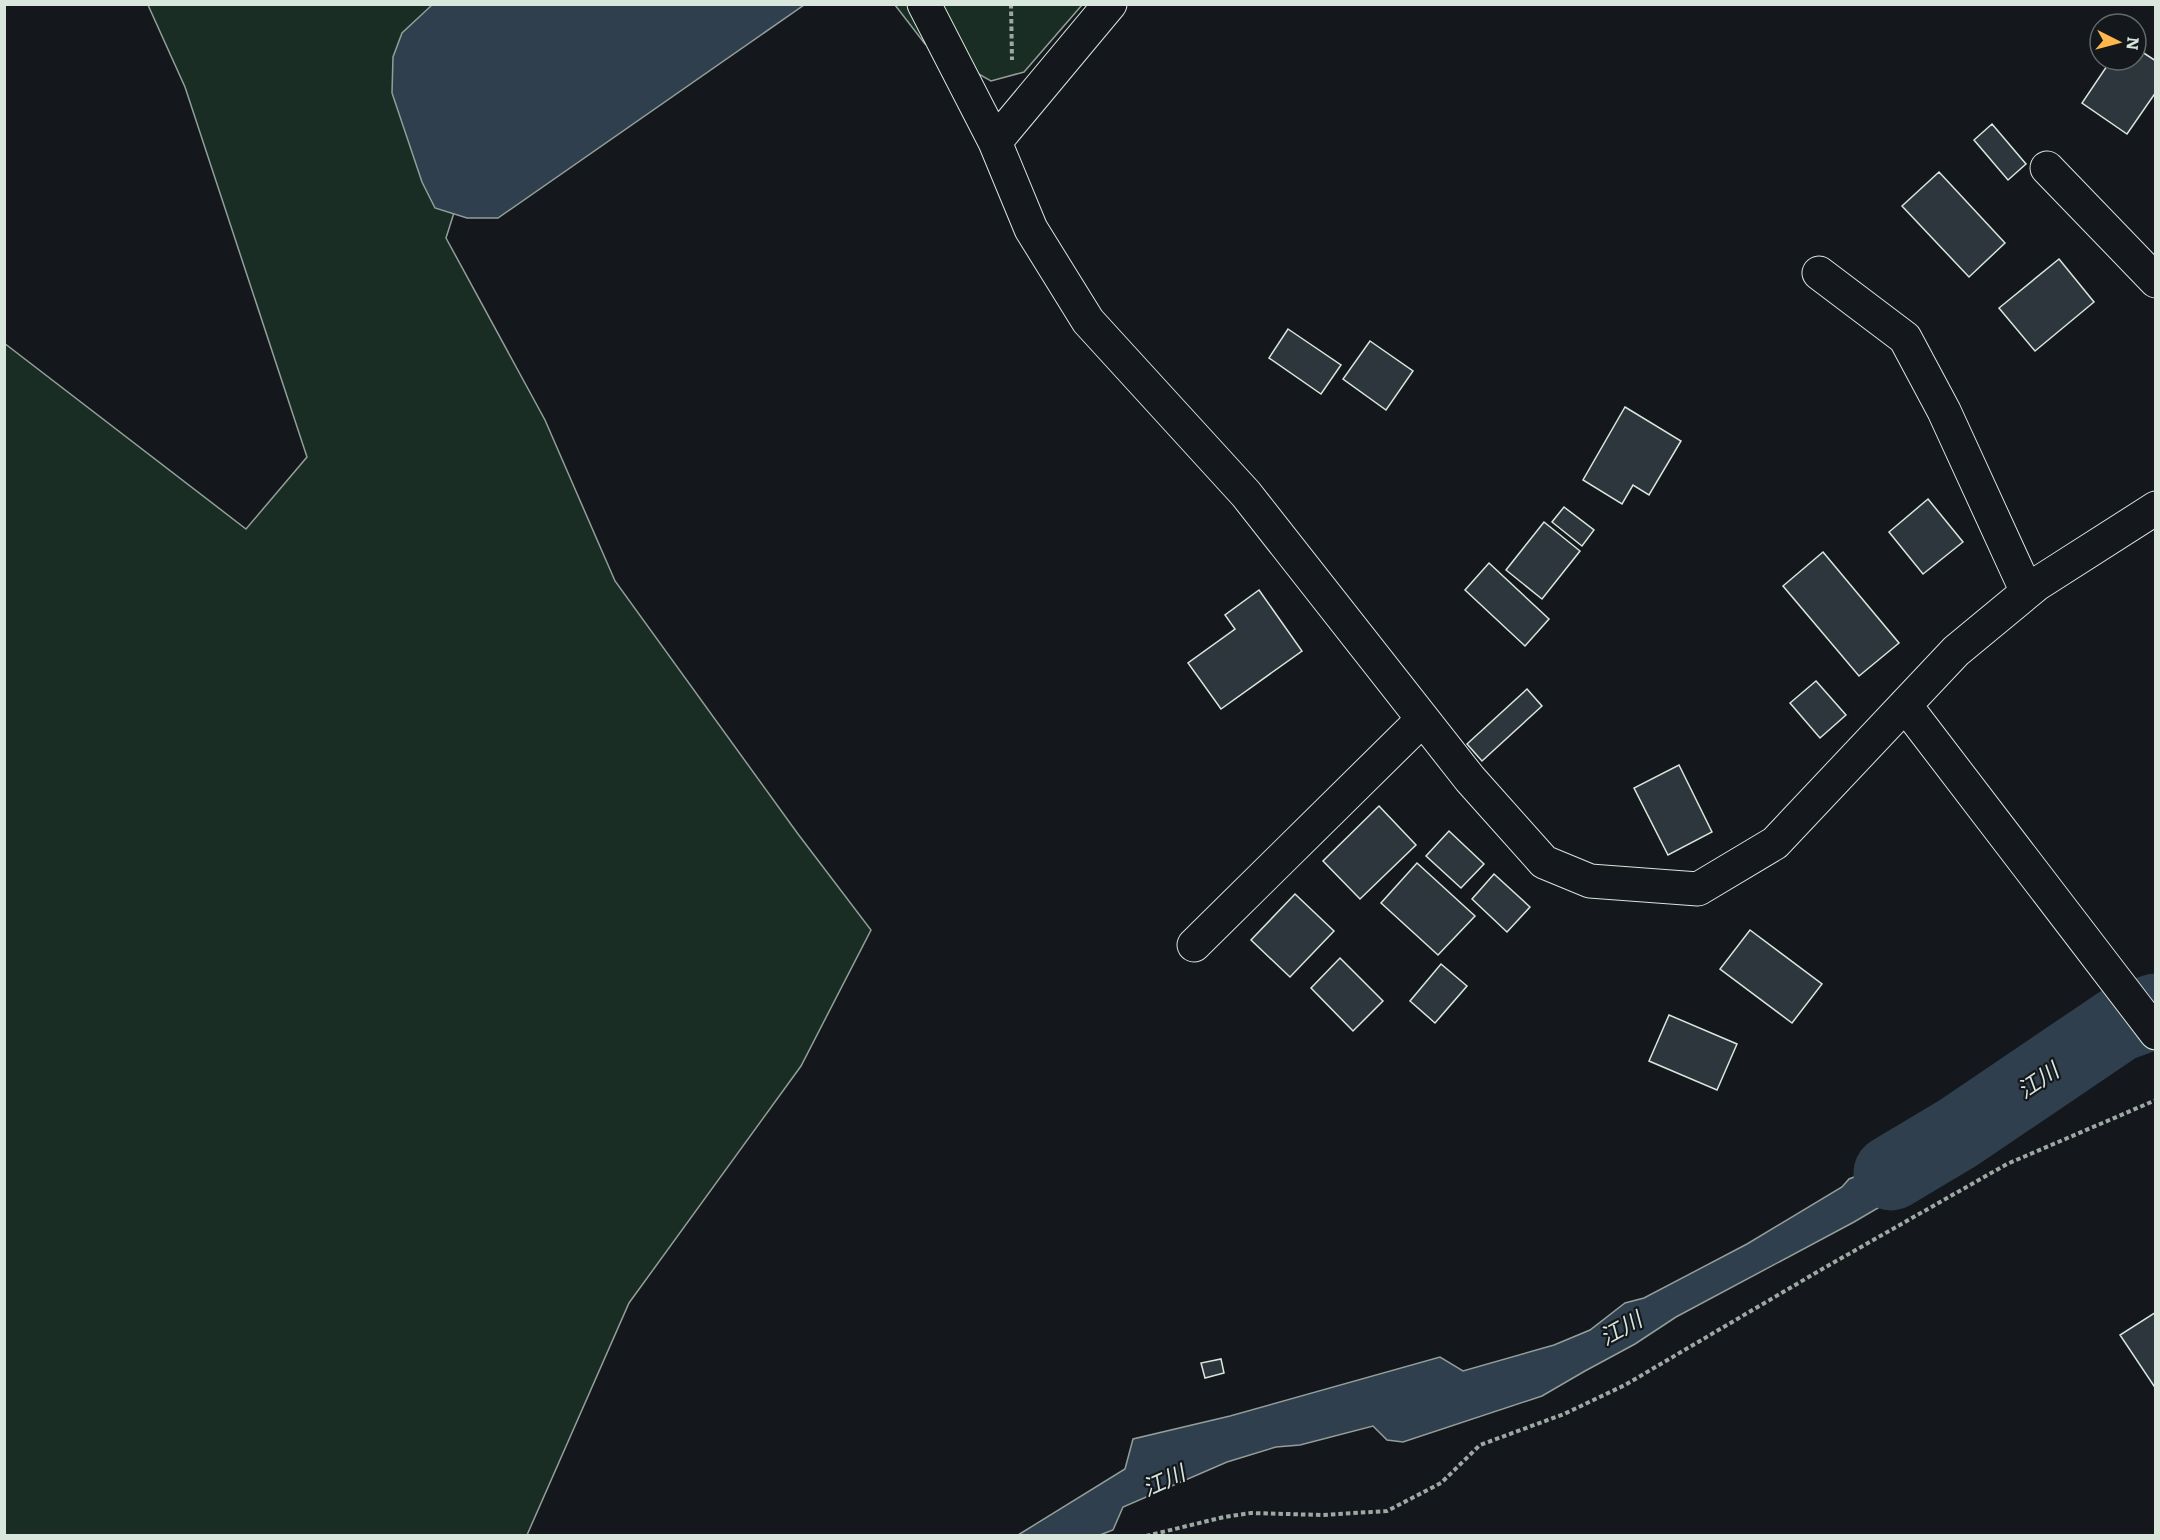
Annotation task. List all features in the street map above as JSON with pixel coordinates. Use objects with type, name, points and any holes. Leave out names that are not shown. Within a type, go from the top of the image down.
[{"type":"street","points":[[924,4],[995,142],[1031,229],[1088,321],[1246,494],[1470,780],[1544,862],[1590,881],[1698,889],[1775,843],[1956,651],[2027,592],[2156,508]]},
{"type":"street","points":[[995,142],[1110,4]]},
{"type":"street","points":[[2047,168],[2156,281]]},
{"type":"street","points":[[1819,273],[1905,338],[1944,411],[2027,592]]},
{"type":"street","points":[[1905,705],[2156,1033]]},
{"type":"street","points":[[1194,945],[1423,719]]},
{"type":"path","points":[[1146,1536],[1224,1517],[1251,1513],[1322,1515],[1387,1511],[1441,1483],[1480,1445],[1564,1414],[1625,1385],[2007,1164],[2156,1100]]},
{"type":"green space","points":[[148,5],[520,5],[446,238],[545,420],[615,581],[798,834],[871,930],[801,1066],[629,1303],[527,1535],[5,1535],[4,343],[246,529],[307,457],[185,87]]},
{"type":"green space","points":[[895,5],[1082,5],[1024,72],[991,81],[925,44]]},
{"type":"water","points":[[432,5],[804,5],[498,218],[467,218],[435,208],[422,182],[392,93],[393,57],[402,33]]},
{"type":"water","points":[[2117,1005],[2135,1032],[2108,1050],[2093,1055],[2081,1050],[2084,1027]]},
{"type":"water","points":[[1967,1116],[1979,1119],[1982,1142],[1953,1164],[1854,1222],[1676,1317],[1635,1344],[1542,1396],[1403,1442],[1387,1440],[1373,1426],[1300,1445],[1276,1447],[1227,1462],[1123,1507],[1113,1530],[1100,1535],[1018,1535],[1125,1469],[1133,1439],[1230,1416],[1440,1357],[1463,1371],[1554,1345],[1590,1330],[1625,1303],[1644,1298],[1747,1244],[1842,1187],[1849,1179],[1885,1165]]},
{"type":"building","points":[[2148,56],[2156,61],[2156,92],[2127,134],[2082,103],[2103,72],[2148,72]]},
{"type":"building","points":[[1992,124],[2026,164],[2008,180],[1974,140]]},
{"type":"building","points":[[1939,172],[2005,243],[1969,277],[1902,206]]},
{"type":"building","points":[[2059,259],[2094,302],[2035,351],[1999,308]]},
{"type":"building","points":[[1288,329],[1341,365],[1321,394],[1269,358]]},
{"type":"building","points":[[1370,341],[1413,371],[1386,410],[1343,379]]},
{"type":"building","points":[[1625,407],[1681,441],[1649,495],[1633,485],[1622,504],[1583,480]]},
{"type":"building","points":[[1928,499],[1963,542],[1923,574],[1889,532]]},
{"type":"building","points":[[1564,507],[1594,530],[1582,546],[1552,522]]},
{"type":"building","points":[[1544,522],[1580,551],[1542,599],[1506,570]]},
{"type":"building","points":[[1823,552],[1899,643],[1859,676],[1783,586]]},
{"type":"building","points":[[1489,563],[1549,619],[1525,646],[1465,590]]},
{"type":"building","points":[[1259,590],[1302,651],[1221,709],[1188,663],[1235,629],[1225,615]]},
{"type":"building","points":[[1816,681],[1846,715],[1820,738],[1790,703]]},
{"type":"building","points":[[1527,689],[1542,706],[1482,761],[1467,744]]},
{"type":"building","points":[[1679,765],[1712,832],[1668,855],[1634,788]]},
{"type":"building","points":[[1379,806],[1416,845],[1360,899],[1323,861]]},
{"type":"building","points":[[1449,831],[1484,864],[1461,888],[1426,856]]},
{"type":"building","points":[[1417,863],[1475,916],[1438,955],[1381,903]]},
{"type":"building","points":[[1494,874],[1530,907],[1507,932],[1472,899]]},
{"type":"building","points":[[1295,894],[1334,931],[1290,977],[1251,940]]},
{"type":"building","points":[[1750,930],[1822,984],[1792,1023],[1720,969]]},
{"type":"building","points":[[1340,958],[1383,1001],[1353,1031],[1311,988]]},
{"type":"building","points":[[1441,964],[1467,986],[1435,1023],[1410,1001]]},
{"type":"building","points":[[1669,1015],[1737,1044],[1717,1090],[1649,1061]]},
{"type":"building","points":[[2156,1312],[2156,1389],[2120,1335]]},
{"type":"building","points":[[1221,1359],[1224,1373],[1205,1378],[1201,1363]]},
{"type":"waterway","name":"江川","points":[[1891,1173],[1958,1133],[2119,1024],[2156,1011]]}]
